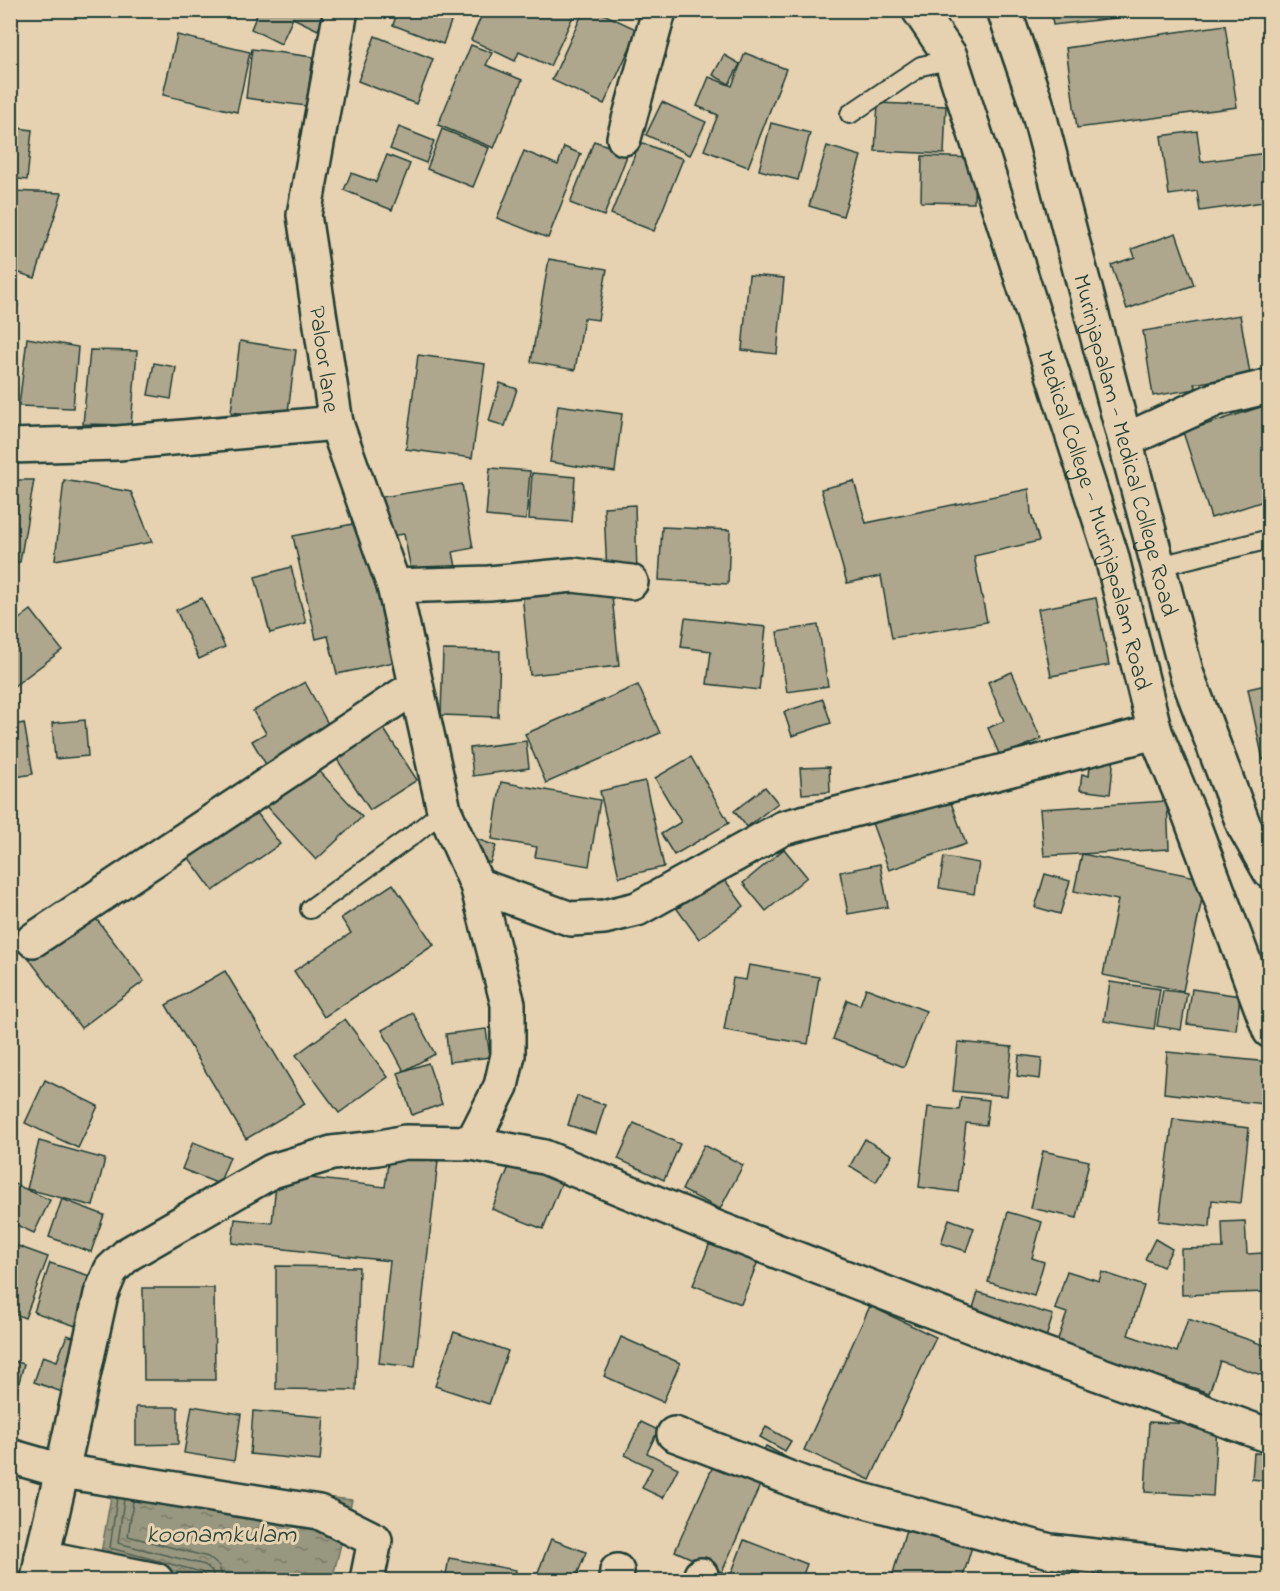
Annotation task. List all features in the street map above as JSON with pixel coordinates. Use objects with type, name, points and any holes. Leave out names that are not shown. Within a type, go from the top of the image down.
[{"type":"street","name":"Paloor lane","points":[[10,446],[118,443],[336,423],[304,215],[341,10]]},
{"type":"street","name":"Medical College - Murinjapalam Road","points":[[919,10],[950,56],[1112,554],[1155,732],[1190,816],[1269,1031]]},
{"type":"street","name":"Murinjapalam - Medical College Road","points":[[1004,10],[1036,103],[1187,675],[1244,826],[1269,872]]},
{"type":"street","points":[[624,138],[659,11]]},
{"type":"street","points":[[1126,440],[1216,399],[1269,386]]},
{"type":"street","points":[[336,423],[394,586],[444,810],[477,885],[508,1004],[508,1055],[501,1086],[472,1143]]},
{"type":"street","points":[[394,586],[489,584],[573,575],[631,582]]},
{"type":"street","points":[[33,940],[416,686]]},
{"type":"street","points":[[477,885],[571,919],[611,916],[637,909],[783,828],[1155,732]]},
{"type":"street","points":[[156,1581],[40,1569],[101,1294],[111,1270],[128,1254],[272,1171],[332,1153],[405,1142],[472,1143],[544,1157],[717,1228],[1038,1352],[1269,1436]]},
{"type":"street","points":[[674,1434],[807,1485],[1050,1551],[1269,1576]]},
{"type":"street","points":[[10,1456],[62,1471],[319,1512],[375,1540],[367,1581]]},
{"type":"lane","points":[[850,114],[921,66],[939,62],[950,56]]},
{"type":"lane","points":[[1159,566],[1269,539]]},
{"type":"lane","points":[[310,909],[413,836],[444,810]]},
{"type":"water","name":"koonamkulam","points":[[115,1474],[352,1500],[332,1580],[211,1580],[101,1553]]},
{"type":"building","points":[[259,10],[327,10],[318,30],[293,18],[281,44],[251,29]]},
{"type":"building","points":[[398,10],[455,10],[443,44],[393,25]]},
{"type":"building","points":[[484,10],[576,10],[550,66],[519,52],[515,61],[471,40]]},
{"type":"building","points":[[584,10],[595,10],[638,30],[604,104],[552,80]]},
{"type":"building","points":[[1051,10],[1133,10],[1133,16],[1053,25]]},
{"type":"building","points":[[1225,25],[1237,107],[1077,128],[1066,48]]},
{"type":"building","points":[[177,35],[250,52],[237,112],[163,95]]},
{"type":"building","points":[[375,36],[433,59],[416,104],[358,81]]},
{"type":"building","points":[[471,45],[492,53],[486,65],[522,80],[494,148],[438,125]]},
{"type":"building","points":[[252,49],[313,57],[306,106],[246,98]]},
{"type":"building","points":[[745,53],[786,69],[748,167],[704,150],[718,115],[697,106],[709,77],[732,86]]},
{"type":"building","points":[[724,55],[740,64],[729,84],[713,75]]},
{"type":"building","points":[[662,102],[706,122],[690,155],[646,135]]},
{"type":"building","points":[[878,103],[946,106],[944,154],[875,151]]},
{"type":"building","points":[[771,123],[810,133],[798,180],[759,170]]},
{"type":"building","points":[[10,127],[32,130],[27,180],[10,178]]},
{"type":"building","points":[[399,127],[434,141],[426,163],[390,149]]},
{"type":"building","points":[[442,129],[489,148],[473,187],[427,169]]},
{"type":"building","points":[[1262,129],[1270,129],[1270,201],[1200,211],[1197,191],[1169,195],[1161,136],[1197,131],[1201,162],[1266,153]]},
{"type":"building","points":[[594,141],[628,153],[604,216],[570,203]]},
{"type":"building","points":[[640,142],[683,159],[654,231],[611,214]]},
{"type":"building","points":[[827,146],[861,156],[843,216],[809,206]]},
{"type":"building","points":[[564,147],[581,154],[548,238],[497,218],[524,151],[558,165]]},
{"type":"building","points":[[387,155],[410,164],[392,210],[344,190],[351,173],[376,182]]},
{"type":"building","points":[[922,156],[975,158],[974,203],[921,202]]},
{"type":"building","points":[[10,191],[62,193],[35,278],[10,270]]},
{"type":"building","points":[[1176,233],[1194,285],[1127,309],[1111,265],[1135,257],[1132,249]]},
{"type":"building","points":[[549,259],[607,269],[598,320],[584,318],[575,370],[531,362]]},
{"type":"building","points":[[749,275],[784,278],[777,354],[742,350]]},
{"type":"building","points":[[10,302],[18,305],[10,327]]},
{"type":"building","points":[[1240,315],[1250,374],[1194,384],[1196,389],[1153,396],[1143,331]]},
{"type":"building","points":[[27,338],[78,347],[73,408],[19,406]]},
{"type":"building","points":[[240,341],[296,350],[287,419],[231,412]]},
{"type":"building","points":[[90,350],[137,351],[131,425],[83,424]]},
{"type":"building","points":[[418,355],[485,364],[472,458],[406,449]]},
{"type":"building","points":[[154,363],[176,367],[171,399],[148,395]]},
{"type":"building","points":[[500,383],[517,389],[505,426],[489,421]]},
{"type":"building","points":[[1270,404],[1270,499],[1211,518],[1183,432]]},
{"type":"building","points":[[558,405],[622,414],[615,472],[550,462]]},
{"type":"building","points":[[490,468],[530,471],[526,520],[486,516]]},
{"type":"building","points":[[532,473],[575,477],[572,522],[529,519]]},
{"type":"building","points":[[10,480],[34,480],[20,562],[10,563]]},
{"type":"building","points":[[64,480],[131,492],[152,542],[55,560]]},
{"type":"building","points":[[854,481],[866,523],[1029,489],[1031,513],[1039,541],[974,556],[987,622],[892,638],[881,576],[847,583],[821,489]]},
{"type":"building","points":[[462,484],[473,548],[453,552],[457,572],[413,580],[404,534],[389,536],[382,497]]},
{"type":"building","points":[[635,505],[637,574],[607,575],[604,507]]},
{"type":"building","points":[[363,522],[394,662],[337,674],[328,636],[316,639],[293,536]]},
{"type":"building","points":[[662,527],[730,530],[728,584],[659,580]]},
{"type":"building","points":[[291,567],[306,623],[270,633],[255,577]]},
{"type":"building","points":[[611,586],[619,666],[530,675],[522,593]]},
{"type":"building","points":[[202,598],[225,647],[199,659],[176,610]]},
{"type":"building","points":[[1096,598],[1109,665],[1051,676],[1038,609]]},
{"type":"building","points":[[31,610],[62,650],[10,689],[10,626]]},
{"type":"building","points":[[685,618],[766,627],[759,690],[707,684],[711,651],[681,647]]},
{"type":"building","points":[[818,625],[828,686],[787,692],[777,632]]},
{"type":"building","points":[[443,650],[500,651],[498,717],[441,715]]},
{"type":"building","points":[[1012,672],[1041,739],[1000,756],[988,728],[1004,721],[988,682]]},
{"type":"building","points":[[305,682],[333,733],[268,768],[252,741],[266,733],[253,711]]},
{"type":"building","points":[[1270,684],[1270,758],[1263,760],[1248,689]]},
{"type":"building","points":[[638,685],[660,733],[546,783],[525,734]]},
{"type":"building","points":[[823,699],[831,723],[792,736],[784,712]]},
{"type":"building","points":[[85,720],[88,756],[55,759],[52,723]]},
{"type":"building","points":[[378,720],[417,780],[370,810],[331,750]]},
{"type":"building","points":[[24,723],[33,774],[10,778],[10,726]]},
{"type":"building","points":[[526,741],[529,768],[473,776],[470,748]]},
{"type":"building","points":[[1091,755],[1114,757],[1110,794],[1080,790],[1082,774],[1089,776]]},
{"type":"building","points":[[691,757],[729,823],[674,855],[661,834],[681,822],[655,778]]},
{"type":"building","points":[[311,762],[362,817],[316,860],[265,804]]},
{"type":"building","points":[[829,767],[830,792],[802,794],[800,768]]},
{"type":"building","points":[[645,781],[664,867],[619,877],[600,791]]},
{"type":"building","points":[[501,782],[600,800],[589,866],[535,857],[537,847],[492,839]]},
{"type":"building","points":[[765,787],[778,803],[747,827],[734,811]]},
{"type":"building","points":[[949,797],[966,844],[889,870],[872,823]]},
{"type":"building","points":[[1167,801],[1169,849],[1044,856],[1040,809]]},
{"type":"building","points":[[252,806],[280,844],[213,891],[186,854]]},
{"type":"building","points":[[474,838],[496,846],[490,863],[467,855]]},
{"type":"building","points":[[784,849],[807,877],[766,911],[743,883]]},
{"type":"building","points":[[1082,854],[1206,879],[1183,991],[1103,975],[1118,900],[1074,891]]},
{"type":"building","points":[[944,857],[979,863],[974,894],[939,888]]},
{"type":"building","points":[[880,864],[888,907],[848,914],[840,872]]},
{"type":"building","points":[[1045,874],[1070,881],[1060,914],[1035,907]]},
{"type":"building","points":[[722,876],[744,906],[699,939],[677,909]]},
{"type":"building","points":[[393,884],[434,945],[324,1017],[294,971],[351,933],[341,918]]},
{"type":"building","points":[[91,912],[144,981],[81,1028],[29,959]]},
{"type":"building","points":[[749,965],[819,977],[808,1044],[724,1030],[733,978],[746,980]]},
{"type":"building","points":[[225,971],[305,1104],[246,1139],[166,1005]]},
{"type":"building","points":[[1110,982],[1160,989],[1154,1029],[1104,1021]]},
{"type":"building","points":[[866,988],[926,1011],[904,1067],[833,1039],[847,1000],[860,1005]]},
{"type":"building","points":[[1192,989],[1240,996],[1236,1030],[1187,1024]]},
{"type":"building","points":[[1163,990],[1187,993],[1181,1030],[1157,1026]]},
{"type":"building","points":[[413,1013],[435,1054],[404,1071],[382,1030]]},
{"type":"building","points":[[345,1019],[388,1077],[339,1113],[296,1055]]},
{"type":"building","points":[[486,1029],[490,1057],[449,1062],[446,1034]]},
{"type":"building","points":[[958,1042],[1012,1047],[1007,1096],[953,1091]]},
{"type":"building","points":[[1167,1052],[1269,1062],[1264,1104],[1164,1093]]},
{"type":"building","points":[[1019,1055],[1042,1058],[1040,1079],[1017,1076]]},
{"type":"building","points":[[428,1063],[442,1104],[412,1115],[398,1073]]},
{"type":"building","points":[[45,1080],[98,1106],[78,1148],[25,1123]]},
{"type":"building","points":[[577,1096],[605,1105],[596,1134],[568,1125]]},
{"type":"building","points":[[961,1097],[989,1100],[986,1125],[966,1123],[958,1192],[919,1187],[928,1107],[959,1110]]},
{"type":"building","points":[[1173,1119],[1249,1128],[1241,1203],[1212,1200],[1210,1227],[1159,1221]]},
{"type":"building","points":[[634,1123],[680,1144],[664,1180],[618,1159]]},
{"type":"building","points":[[865,1139],[892,1155],[876,1182],[850,1166]]},
{"type":"building","points":[[39,1141],[105,1159],[93,1206],[27,1189]]},
{"type":"building","points":[[193,1142],[230,1157],[219,1184],[182,1169]]},
{"type":"building","points":[[704,1145],[743,1165],[720,1209],[682,1190]]},
{"type":"building","points":[[1043,1151],[1089,1161],[1077,1218],[1031,1208]]},
{"type":"building","points":[[389,1155],[438,1161],[415,1367],[379,1363],[390,1261],[232,1243],[235,1219],[272,1223],[277,1174],[385,1187]]},
{"type":"building","points":[[512,1159],[563,1179],[543,1229],[492,1209]]},
{"type":"building","points":[[10,1182],[50,1200],[34,1233],[10,1222]]},
{"type":"building","points":[[62,1199],[104,1215],[91,1252],[49,1237]]},
{"type":"building","points":[[1008,1212],[1042,1222],[1032,1258],[1044,1262],[1034,1296],[988,1282]]},
{"type":"building","points":[[949,1219],[974,1228],[966,1251],[941,1243]]},
{"type":"building","points":[[1245,1221],[1247,1254],[1263,1253],[1265,1292],[1182,1295],[1181,1249],[1223,1248],[1222,1222]]},
{"type":"building","points":[[712,1238],[760,1256],[741,1304],[693,1285]]},
{"type":"building","points":[[1155,1239],[1172,1249],[1163,1267],[1145,1259]]},
{"type":"building","points":[[12,1244],[48,1257],[25,1318],[10,1312],[10,1249]]},
{"type":"building","points":[[50,1263],[93,1277],[76,1326],[34,1312]]},
{"type":"building","points":[[276,1266],[359,1267],[356,1390],[276,1389]]},
{"type":"building","points":[[1067,1271],[1099,1281],[1102,1272],[1144,1286],[1128,1335],[1177,1352],[1188,1319],[1270,1347],[1270,1378],[1220,1361],[1209,1393],[1057,1342],[1067,1313],[1055,1309]]},
{"type":"building","points":[[143,1288],[214,1288],[215,1380],[144,1380]]},
{"type":"building","points":[[978,1292],[1053,1315],[1044,1344],[969,1321]]},
{"type":"building","points":[[870,1306],[936,1337],[870,1480],[804,1450]]},
{"type":"building","points":[[454,1332],[508,1351],[489,1404],[435,1386]]},
{"type":"building","points":[[67,1335],[84,1341],[65,1393],[34,1382],[43,1356],[57,1361]]},
{"type":"building","points":[[621,1337],[680,1363],[663,1402],[604,1376]]},
{"type":"building","points":[[10,1360],[24,1364],[10,1415]]},
{"type":"building","points":[[192,1406],[241,1414],[234,1461],[184,1453]]},
{"type":"building","points":[[136,1407],[178,1407],[178,1444],[136,1445]]},
{"type":"building","points":[[253,1411],[324,1417],[320,1461],[250,1454]]},
{"type":"building","points":[[641,1422],[658,1430],[647,1453],[678,1468],[663,1498],[642,1488],[652,1468],[625,1455]]},
{"type":"building","points":[[1149,1422],[1217,1425],[1213,1496],[1145,1492]]},
{"type":"building","points":[[766,1427],[791,1441],[785,1451],[760,1437]]},
{"type":"building","points":[[766,1446],[791,1460],[786,1470],[761,1455]]},
{"type":"building","points":[[1254,1453],[1270,1454],[1268,1481],[1252,1479]]},
{"type":"building","points":[[718,1455],[764,1476],[722,1572],[675,1551]]},
{"type":"building","points":[[908,1523],[973,1543],[962,1580],[891,1580]]},
{"type":"building","points":[[551,1539],[586,1552],[575,1580],[535,1580]]},
{"type":"building","points":[[744,1540],[807,1564],[801,1580],[729,1580]]},
{"type":"building","points":[[449,1558],[516,1570],[514,1580],[445,1580]]},
{"type":"building","points":[[1073,1565],[1131,1574],[1130,1580],[1071,1580]]},
{"type":"building","points":[[1031,1570],[1062,1573],[1061,1580],[1030,1580]]}]
